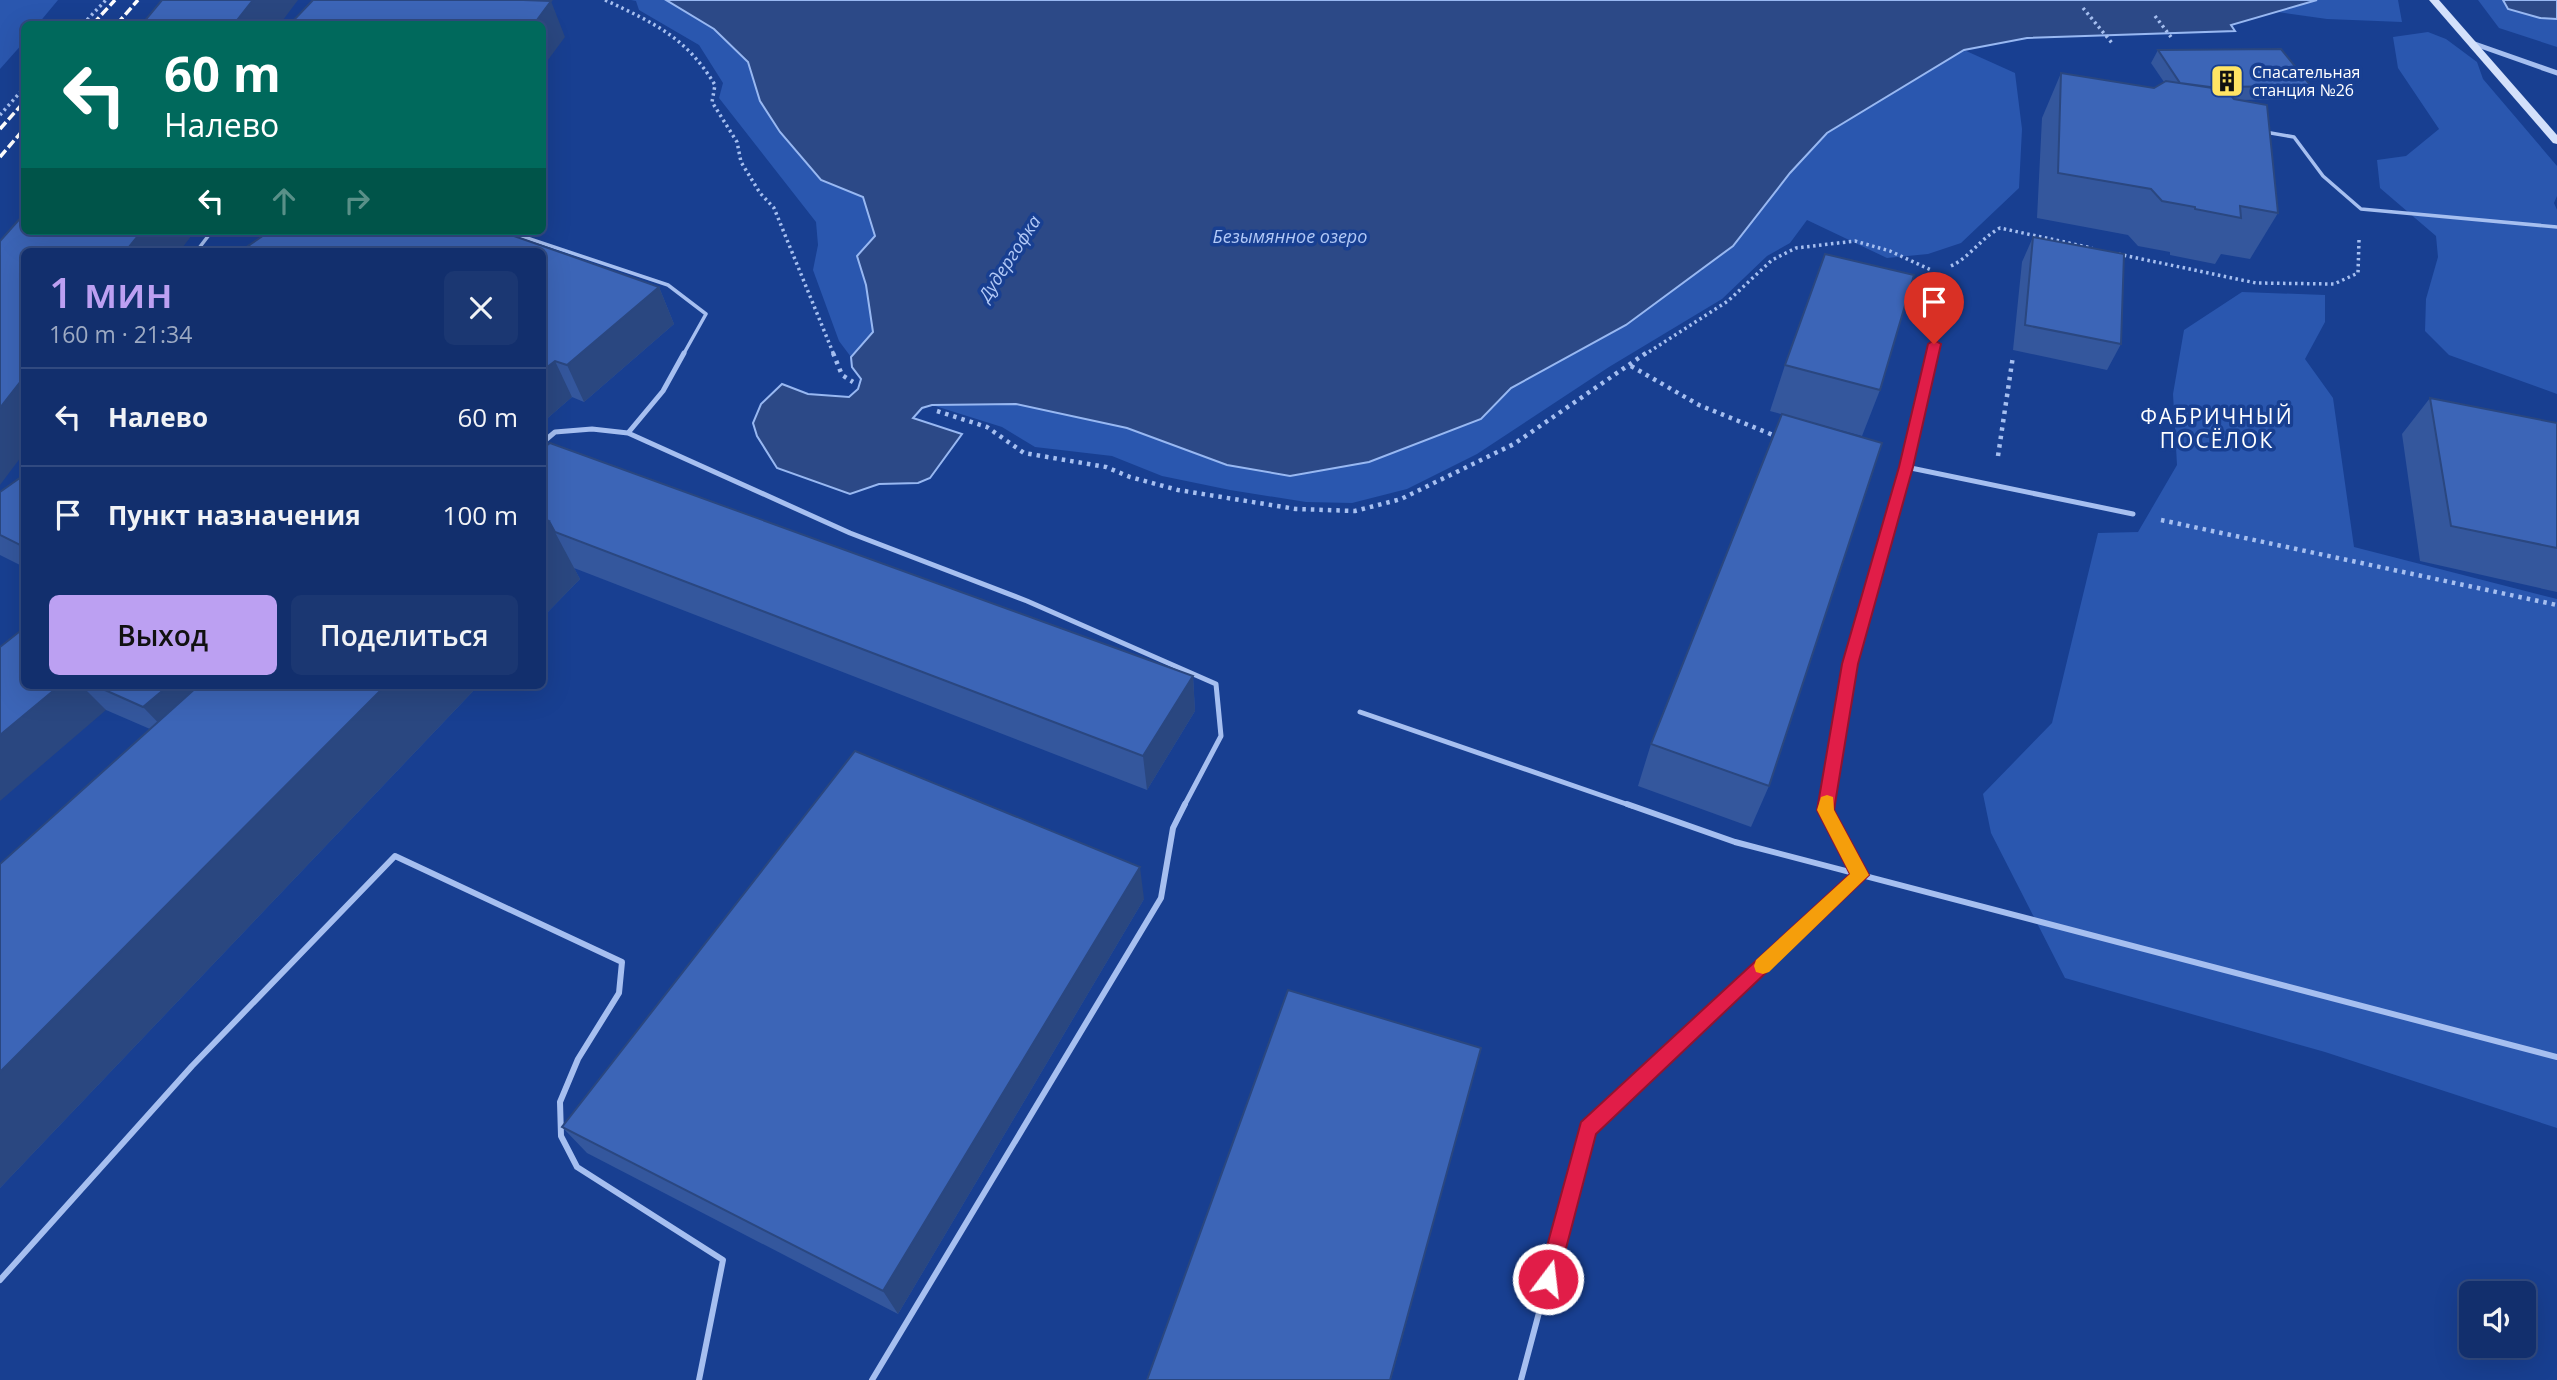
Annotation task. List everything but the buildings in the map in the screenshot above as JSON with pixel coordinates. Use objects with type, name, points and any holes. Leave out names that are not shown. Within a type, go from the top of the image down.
[{"type":"street","points":[[2434,0],[2557,141]]},
{"type":"street","points":[[2468,41],[2557,72]]},
{"type":"lane","points":[[2257,131],[2294,137],[2307,158],[2336,192],[2361,209],[2557,227]]},
{"type":"lane","points":[[518,235],[668,285],[706,314],[663,391],[628,433]]},
{"type":"lane","points":[[1860,875],[1825,810],[1850,664],[1906,467],[1946,296]]},
{"type":"lane","points":[[546,440],[555,432],[592,429],[628,433],[850,533],[1027,601],[1216,684],[1221,736],[1173,828],[1161,898],[872,1380]]},
{"type":"lane","points":[[1906,467],[2133,514]]},
{"type":"lane","points":[[1360,712],[1735,842],[2557,1057]]},
{"type":"lane","points":[[0,1280],[192,1066],[395,856],[622,962],[619,993],[578,1059],[560,1102],[561,1136],[577,1167],[723,1261],[699,1380]]},
{"type":"lane","points":[[1521,1380],[1588,1129],[1860,875]]},
{"type":"path","points":[[86,21],[106,0]]},
{"type":"path","points":[[605,0],[662,27],[690,47],[705,66],[716,86],[712,102],[737,142],[741,162],[760,193],[774,208],[842,375],[853,382]]},
{"type":"path","points":[[2083,8],[2112,43]]},
{"type":"path","points":[[2155,16],[2171,37]]},
{"type":"path","points":[[0,115],[21,91]]},
{"type":"path","points":[[937,411],[987,427],[1024,453],[1106,467],[1130,477],[1203,495],[1296,509],[1355,511],[1401,499],[1514,444],[1584,394],[1728,301],[1772,260],[1796,248],[1855,241],[1890,251],[1929,267],[1952,266],[1970,256],[1986,234],[2000,228],[2094,249]]},
{"type":"path","points":[[2108,252],[2256,282],[2334,284],[2358,274]]},
{"type":"path","points":[[1929,267],[1946,296]]},
{"type":"path","points":[[1992,484],[2004,423],[2012,356]]},
{"type":"path","points":[[1631,366],[1699,405],[1785,440]]},
{"type":"path","points":[[2133,514],[2557,605]]},
{"type":"shaded area","points":[[0,0],[58,0],[40,21],[21,21],[21,45],[0,69]]},
{"type":"shaded area","points":[[631,0],[666,0],[714,29],[748,62],[760,101],[780,132],[820,180],[863,197],[875,237],[857,256],[866,285],[873,332],[851,357],[839,341],[813,270],[818,245],[816,222],[719,98],[723,83],[699,45],[639,10],[636,1]]},
{"type":"shaded area","points":[[2317,0],[2398,0],[2402,22],[2327,19],[2278,12]]},
{"type":"shaded area","points":[[2478,0],[2557,0],[2557,47],[2499,28]]},
{"type":"shaded area","points":[[2428,32],[2446,39],[2477,62],[2483,79],[2557,166],[2557,196],[2554,203],[2557,210],[2557,394],[2449,355],[2425,331],[2426,299],[2438,257],[2436,236],[2380,188],[2377,160],[2406,156],[2439,129],[2398,68],[2393,37]]},
{"type":"shaded area","points":[[1964,50],[2015,73],[2022,129],[2019,188],[1961,243],[1928,254],[1887,258],[1807,220],[1790,243],[1767,256],[1722,299],[1609,367],[1477,454],[1407,489],[1352,503],[1306,502],[1230,490],[1162,476],[1112,456],[1035,447],[1002,427],[932,405],[1016,404],[1127,428],[1227,465],[1481,419],[1511,388],[1626,325],[1790,173],[1827,133]]},
{"type":"shaded area","points":[[2242,292],[2325,295],[2325,322],[2305,359],[2333,398],[2354,547],[2557,599],[2557,1128],[2325,1052],[2065,978],[1991,833],[1983,794],[2052,723],[2098,533],[2138,532],[2177,465],[2173,394],[2184,330]]},
{"type":"water","name":"Безымянное озеро","points":[[666,0],[2317,0],[2231,25],[2235,31],[2027,38],[1964,50],[1827,133],[1790,173],[1733,246],[1626,325],[1511,388],[1481,419],[1369,462],[1290,476],[1227,465],[1127,428],[1016,404],[932,405],[922,408],[913,418],[962,434],[930,478],[918,483],[879,484],[850,494],[777,468],[757,436],[753,423],[761,404],[782,384],[808,394],[849,397],[858,389],[861,379],[852,367],[851,357],[873,332],[866,285],[857,256],[875,236],[863,197],[821,180],[780,132],[760,101],[748,62],[714,29]]},
{"type":"water","points":[[2503,0],[2557,0],[2557,19],[2540,18],[2508,9]]},
{"type":"railway","points":[[96,21],[115,0]]},
{"type":"railway","points":[[120,21],[138,0]]},
{"type":"railway","points":[[0,129],[21,105]]},
{"type":"railway","points":[[0,157],[21,132]]},
{"type":"slow traffic","points":[[1763,966],[1860,875],[1825,810],[1827,802]]},
{"type":"place","name":"Спасательная станция №26","points":[[2227,81]]},
{"type":"district","name":"ФАБРИЧНЫЙ ПОСЁЛОК","points":[[2217,428]]},
{"type":"route","points":[[1548,1279],[1588,1129],[1860,875],[1825,810],[1850,664],[1906,467],[1934,344]]},
{"type":"water label","name":"Дудергофка","points":[[1009,258]]}]
